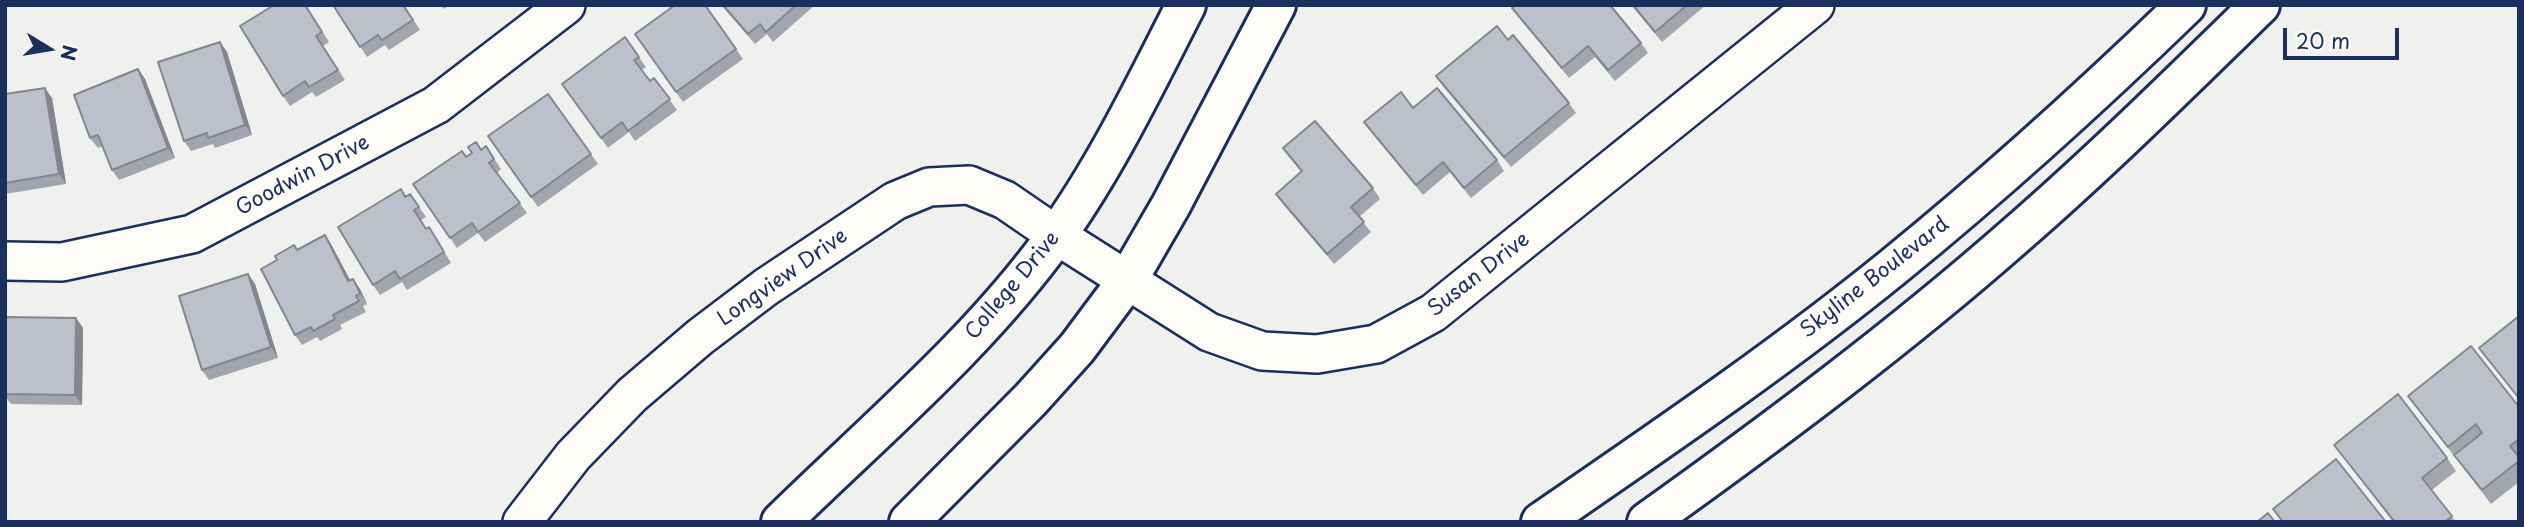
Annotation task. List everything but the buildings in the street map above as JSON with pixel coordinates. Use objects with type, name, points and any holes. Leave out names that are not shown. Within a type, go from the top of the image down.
[{"type":"main road","name":"College Drive","points":[[781,522],[958,351],[1007,298],[1056,236],[1104,160],[1186,5]]},
{"type":"main road","points":[[909,522],[1031,400],[1077,348],[1127,281],[1171,205],[1276,5]]},
{"type":"main road","name":"Skyline Boulevard","points":[[1541,522],[1758,370],[1892,268],[2021,159],[2186,5]]},
{"type":"main road","points":[[1647,522],[1754,446],[1888,343],[2006,244],[2136,125],[2260,5]]},
{"type":"street","name":"Goodwin Drive","points":[[5,261],[62,262],[192,234],[436,105],[566,5]]},
{"type":"street","name":"Susan Drive","points":[[1095,259],[1209,332],[1262,351],[1317,354],[1376,344],[1433,313],[1815,5]]},
{"type":"street","name":"Longview Drive","points":[[522,522],[573,456],[632,395],[699,337],[766,287],[895,201],[929,187],[969,186],[1006,200],[1056,236],[1095,259]]}]
